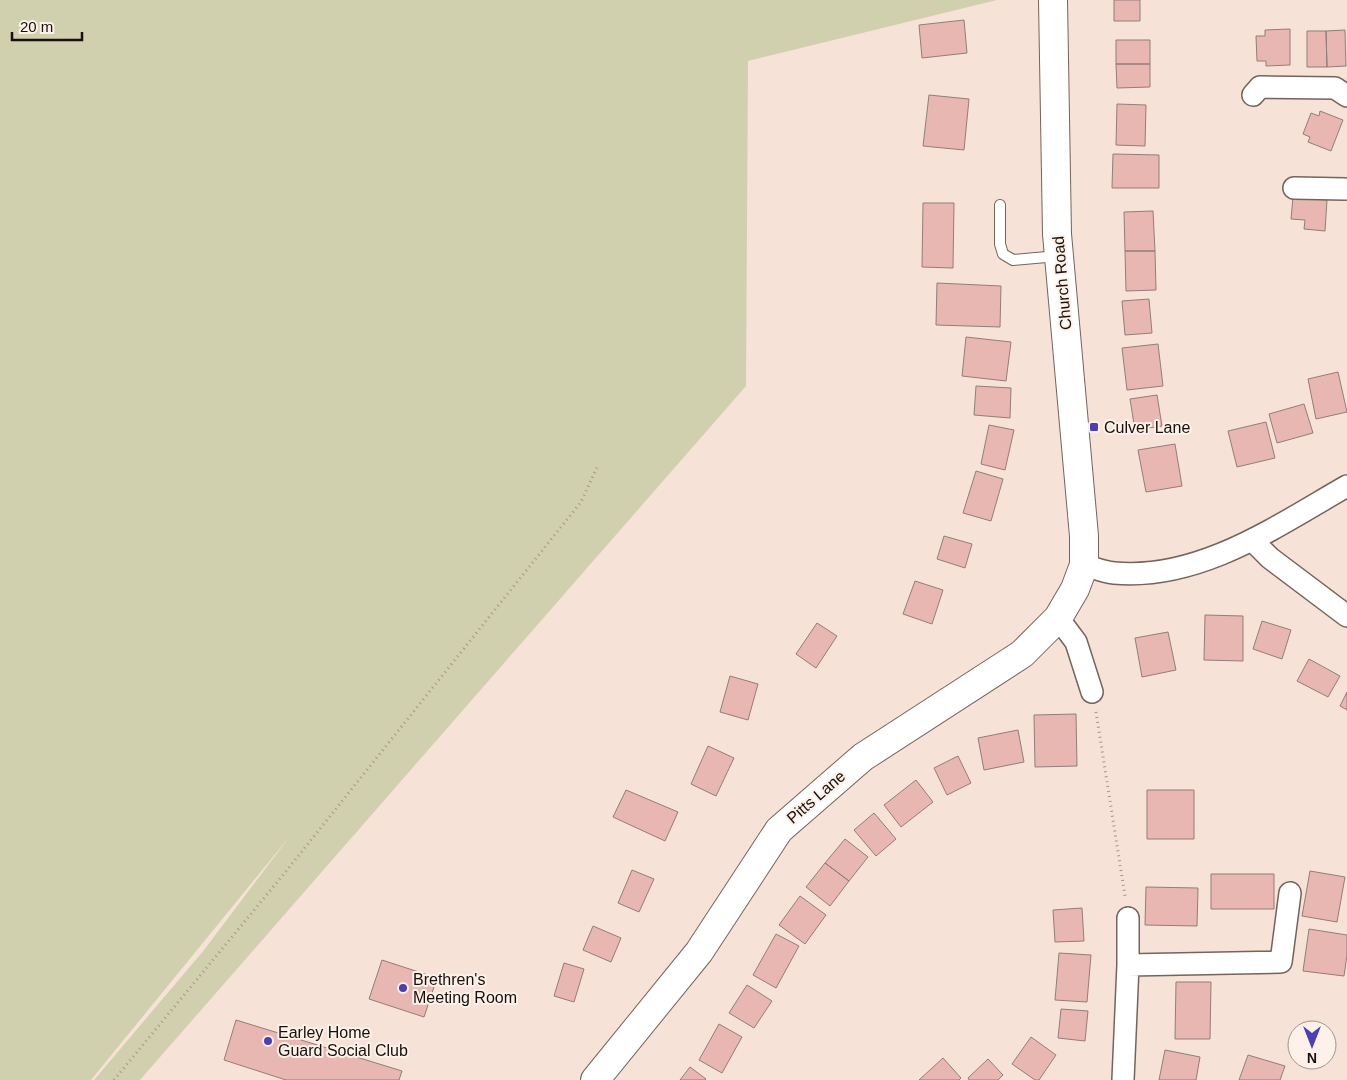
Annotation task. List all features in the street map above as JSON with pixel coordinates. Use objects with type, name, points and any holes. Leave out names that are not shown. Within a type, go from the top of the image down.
[{"type":"main road","name":"Church Road","points":[[1054,0],[1057,234],[1084,536],[1084,565]]},
{"type":"main road","name":"Pitts Lane","points":[[595,1080],[699,952],[779,830],[863,757],[1022,654],[1058,618],[1074,589],[1084,565]]},
{"type":"street","points":[[1253,95],[1260,87],[1335,88],[1347,96]]},
{"type":"street","points":[[1294,188],[1346,191]]},
{"type":"street","points":[[1084,565],[1113,573],[1137,573],[1173,569],[1206,559],[1252,540],[1347,486]]},
{"type":"street","points":[[1252,540],[1270,558],[1347,616]]},
{"type":"street","points":[[1058,618],[1076,642],[1092,692]]},
{"type":"street","points":[[1128,965],[1281,962],[1290,893]]},
{"type":"street","points":[[1123,1080],[1128,918]]},
{"type":"lane","points":[[1000,205],[1000,244],[1003,254],[1013,260],[1059,256]]},
{"type":"path","points":[[114,1080],[283,875],[580,502],[598,465]]},
{"type":"path","points":[[1092,692],[1128,918]]},
{"type":"green space","points":[[0,0],[997,0],[748,61],[746,386],[140,1080],[94,1080],[204,950],[290,836],[91,1080],[0,1080]]},
{"type":"building","points":[[1114,0],[1140,0],[1140,21],[1114,21]]},
{"type":"building","points":[[964,20],[967,53],[922,58],[919,25]]},
{"type":"building","points":[[1290,29],[1290,65],[1266,66],[1266,61],[1257,61],[1256,36],[1265,36],[1265,30]]},
{"type":"building","points":[[1345,30],[1346,66],[1327,67],[1326,31]]},
{"type":"building","points":[[1307,31],[1326,31],[1327,67],[1307,67]]},
{"type":"building","points":[[1116,40],[1150,40],[1150,64],[1116,64]]},
{"type":"building","points":[[1116,64],[1150,64],[1150,87],[1117,88]]},
{"type":"building","points":[[929,95],[969,99],[964,150],[923,146]]},
{"type":"building","points":[[1117,104],[1146,105],[1145,146],[1116,145]]},
{"type":"building","points":[[1320,111],[1343,120],[1331,151],[1308,142],[1310,137],[1303,134],[1311,113],[1319,116]]},
{"type":"building","points":[[1113,154],[1159,155],[1159,188],[1112,188]]},
{"type":"building","points":[[1293,197],[1327,200],[1325,231],[1304,229],[1305,220],[1291,219]]},
{"type":"building","points":[[923,203],[954,203],[953,268],[922,267]]},
{"type":"building","points":[[1153,211],[1155,251],[1125,251],[1124,212]]},
{"type":"building","points":[[1125,251],[1155,251],[1156,290],[1126,291]]},
{"type":"building","points":[[937,283],[1001,286],[1000,327],[936,325]]},
{"type":"building","points":[[1149,299],[1152,333],[1125,335],[1122,301]]},
{"type":"building","points":[[966,337],[1011,342],[1006,381],[962,376]]},
{"type":"building","points":[[1158,344],[1163,386],[1127,390],[1122,348]]},
{"type":"building","points":[[1338,372],[1347,412],[1316,419],[1308,379]]},
{"type":"building","points":[[976,386],[1011,388],[1010,418],[974,415]]},
{"type":"building","points":[[1157,395],[1162,426],[1135,430],[1130,399]]},
{"type":"building","points":[[1304,404],[1313,433],[1277,443],[1269,414]]},
{"type":"building","points":[[1266,422],[1275,458],[1237,467],[1228,431]]},
{"type":"building","points":[[989,425],[1014,430],[1005,470],[981,464]]},
{"type":"building","points":[[1175,444],[1182,486],[1146,492],[1138,450]]},
{"type":"building","points":[[976,471],[1003,479],[991,521],[963,513]]},
{"type":"building","points":[[944,536],[972,544],[965,568],[937,559]]},
{"type":"building","points":[[915,581],[943,590],[932,624],[903,614]]},
{"type":"building","points":[[1205,615],[1243,616],[1243,661],[1204,660]]},
{"type":"building","points":[[1262,621],[1291,630],[1282,659],[1253,649]]},
{"type":"building","points":[[817,623],[837,636],[816,668],[796,654]]},
{"type":"building","points":[[1168,632],[1176,670],[1142,677],[1135,638]]},
{"type":"building","points":[[1309,659],[1340,676],[1328,697],[1297,681]]},
{"type":"building","points":[[730,676],[758,684],[748,720],[720,712]]},
{"type":"building","points":[[1347,692],[1347,710],[1340,706]]},
{"type":"building","points":[[1076,714],[1077,766],[1035,767],[1034,715]]},
{"type":"building","points":[[1018,730],[1024,762],[984,770],[978,738]]},
{"type":"building","points":[[708,746],[734,758],[716,796],[691,784]]},
{"type":"building","points":[[958,756],[971,783],[947,795],[934,768]]},
{"type":"building","points":[[916,780],[933,802],[901,827],[884,805]]},
{"type":"building","points":[[626,790],[678,812],[665,841],[613,817]]},
{"type":"building","points":[[1147,790],[1194,790],[1194,839],[1147,839]]},
{"type":"building","points":[[874,813],[896,839],[876,856],[854,830]]},
{"type":"building","points":[[845,839],[868,857],[849,881],[825,863]]},
{"type":"building","points":[[825,863],[849,881],[830,906],[806,887]]},
{"type":"building","points":[[632,870],[654,879],[639,912],[618,903]]},
{"type":"building","points":[[1310,871],[1345,877],[1337,922],[1302,916]]},
{"type":"building","points":[[1211,874],[1274,874],[1274,909],[1211,909]]},
{"type":"building","points":[[1146,887],[1198,888],[1197,926],[1145,925]]},
{"type":"building","points":[[800,896],[826,915],[805,944],[779,925]]},
{"type":"building","points":[[1082,908],[1084,941],[1055,942],[1053,910]]},
{"type":"building","points":[[593,926],[621,938],[611,962],[583,950]]},
{"type":"building","points":[[1309,929],[1347,935],[1344,976],[1303,971]]},
{"type":"building","points":[[776,934],[799,946],[776,988],[753,975]]},
{"type":"building","points":[[1059,953],[1091,955],[1087,1002],[1055,1000]]},
{"type":"building","name":"Brethren's Meeting Room","points":[[382,960],[437,978],[424,1017],[369,999]]},
{"type":"building","points":[[564,963],[584,969],[574,1002],[554,996]]},
{"type":"building","points":[[1176,982],[1211,982],[1210,1039],[1175,1039]]},
{"type":"building","points":[[747,985],[772,1001],[754,1028],[729,1013]]},
{"type":"building","points":[[1061,1009],[1088,1011],[1085,1041],[1058,1038]]},
{"type":"building","name":"Earley Home Guard Social Club","points":[[236,1020],[402,1071],[399,1080],[286,1080],[224,1060]]},
{"type":"building","points":[[719,1024],[742,1037],[722,1073],[699,1060]]},
{"type":"building","points":[[1031,1037],[1056,1055],[1039,1080],[1035,1080],[1012,1064]]},
{"type":"building","points":[[1165,1050],[1200,1057],[1196,1080],[1159,1080]]},
{"type":"building","points":[[1248,1055],[1285,1066],[1280,1080],[1239,1080]]},
{"type":"building","points":[[943,1058],[961,1078],[959,1080],[919,1080]]},
{"type":"building","points":[[988,1059],[1003,1075],[998,1080],[969,1080],[968,1078]]},
{"type":"building","points":[[690,1067],[706,1079],[680,1080]]},
{"type":"place","name":"Culver Lane","points":[[1094,427]]},
{"type":"place","name":"Brethren's Meeting Room","points":[[403,988]]},
{"type":"place","name":"Earley Home Guard Social Club","points":[[268,1041]]}]
